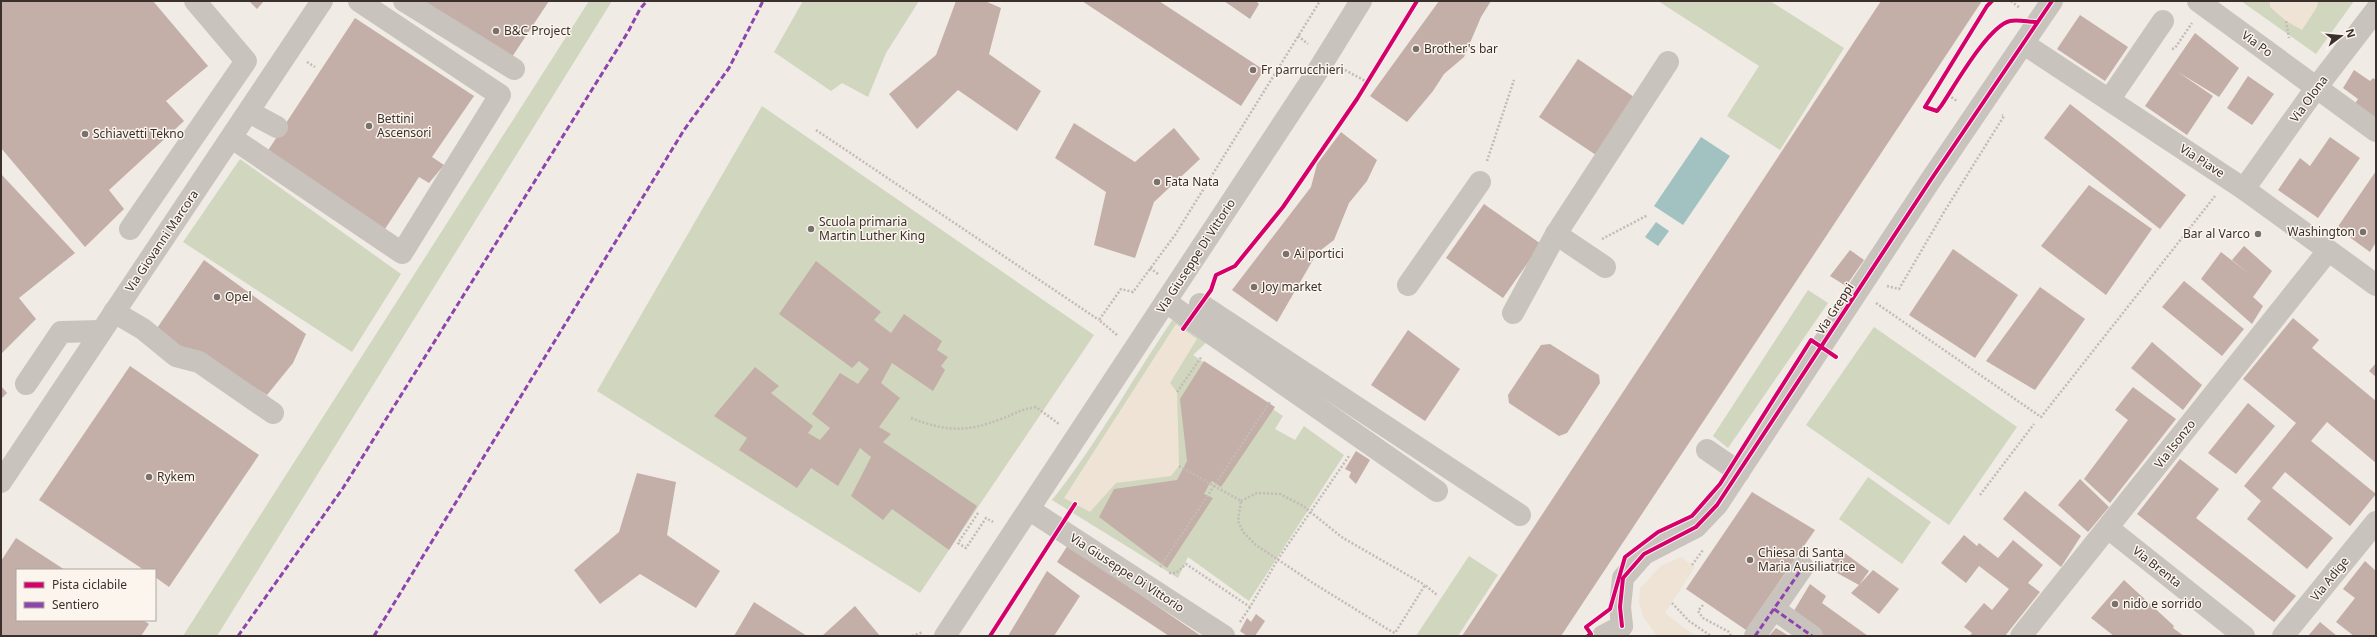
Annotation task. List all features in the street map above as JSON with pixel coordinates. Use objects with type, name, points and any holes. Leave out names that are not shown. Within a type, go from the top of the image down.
[{"type":"street","points":[[130,229],[246,61],[195,1]]},
{"type":"street","name":"Via Giovanni Marcora","points":[[1,482],[101,331],[250,112],[322,1]]},
{"type":"street","points":[[232,138],[402,253],[500,95],[359,1]]},
{"type":"street","points":[[404,1],[514,69]]},
{"type":"street","name":"Via Giuseppe Di Vittorio","points":[[945,636],[1030,510],[1321,65],[1361,1]]},
{"type":"street","points":[[2024,44],[2052,1]]},
{"type":"street","name":"Via Po","points":[[2198,1],[2376,131]]},
{"type":"street","name":"Via Olona","points":[[2244,189],[2316,88],[2376,10]]},
{"type":"street","points":[[2109,100],[2163,21]]},
{"type":"street","name":"Via Piave","points":[[2024,44],[2244,189],[2376,285]]},
{"type":"street","name":"Via Greppi","points":[[1619,633],[1623,578],[1644,554],[1696,527],[1717,505],[1930,181],[2024,44]]},
{"type":"street","points":[[1513,313],[1556,234],[1668,62]]},
{"type":"street","points":[[250,112],[278,127]]},
{"type":"street","points":[[1408,285],[1480,182]]},
{"type":"street","points":[[1556,234],[1605,267]]},
{"type":"street","name":"Via Isonzo","points":[[2021,636],[2328,251]]},
{"type":"street","points":[[1166,302],[1437,491]]},
{"type":"street","points":[[1200,304],[1520,515]]},
{"type":"street","points":[[114,312],[143,329],[176,356],[199,362],[273,413]]},
{"type":"street","points":[[26,384],[61,332],[101,331]]},
{"type":"street","points":[[1707,450],[1739,472]]},
{"type":"street","name":"Via Giuseppe Di Vittorio","points":[[1030,510],[1224,636]]},
{"type":"street","name":"Via Adige","points":[[2283,636],[2376,522]]},
{"type":"street","name":"Via Brenta","points":[[2108,528],[2244,636]]},
{"type":"street","points":[[1755,636],[1804,566]]},
{"type":"street","points":[[1774,609],[1812,636]]},
{"type":"path","points":[[1099,320],[1121,289],[1133,292],[1175,234],[1320,1]]},
{"type":"path","points":[[2286,21],[2289,30],[2288,43]]},
{"type":"path","points":[[1363,88],[1371,76]]},
{"type":"path","points":[[1480,182],[1514,80]]},
{"type":"path","points":[[1945,101],[1952,89]]},
{"type":"path","points":[[1948,95],[1961,103]]},
{"type":"path","points":[[1881,286],[1899,289],[1944,212],[2004,116],[2000,113]]},
{"type":"path","points":[[816,130],[1099,320],[1119,336],[1115,342]]},
{"type":"path","points":[[1871,300],[2041,417],[2216,194]]},
{"type":"path","points":[[1580,250],[1648,215]]},
{"type":"path","points":[[1176,392],[1201,356],[1208,360]]},
{"type":"path","points":[[1265,396],[1278,405]]},
{"type":"path","points":[[1156,573],[1271,401]]},
{"type":"path","points":[[911,418],[935,427],[957,430],[1001,419],[1021,409],[1036,407],[1054,418],[1062,427]]},
{"type":"path","points":[[1980,495],[2034,424]]},
{"type":"path","points":[[1163,573],[1176,573],[1186,564],[1250,607],[1278,559],[1312,513],[1351,452]]},
{"type":"path","points":[[1179,466],[1241,501]]},
{"type":"path","points":[[1241,501],[1257,493],[1280,494],[1303,506],[1343,538],[1391,563],[1425,585],[1437,595]]},
{"type":"path","points":[[1241,501],[1238,521],[1242,532],[1256,545],[1313,584],[1395,633],[1425,585]]},
{"type":"path","points":[[978,512],[958,543],[966,548],[986,518],[993,522],[997,516]]},
{"type":"path","points":[[1672,603],[1690,621],[1712,636]]},
{"type":"path","points":[[1703,605],[1698,612],[1703,618],[1729,632],[1730,636]]},
{"type":"green space","points":[[589,1],[612,1],[217,636],[183,636]]},
{"type":"green space","points":[[803,1],[919,1],[886,53],[868,97],[842,83],[831,91],[774,52]]},
{"type":"green space","points":[[1658,1],[1770,1],[1844,48],[1780,150],[1727,116],[1759,66]]},
{"type":"green space","points":[[2241,1],[2354,1],[2316,54]]},
{"type":"green space","name":"Scuola primaria Martin Luther King","points":[[762,106],[1094,335],[920,593],[597,391]]},
{"type":"green space","points":[[240,159],[401,274],[352,352],[183,242]]},
{"type":"green space","points":[[1808,290],[1828,303],[1728,448],[1713,436]]},
{"type":"green space","points":[[1173,319],[1209,340],[1193,355],[1283,416],[1275,429],[1295,440],[1304,426],[1344,455],[1249,601],[1188,557],[1178,578],[1052,500],[1100,434]]},
{"type":"green space","points":[[1874,327],[2017,427],[1949,525],[1806,425]]},
{"type":"green space","points":[[1868,477],[1931,522],[1902,564],[1839,519]]},
{"type":"green space","points":[[1469,556],[1498,575],[1458,636],[1416,636]]},
{"type":"shaded area","points":[[2270,1],[2318,1],[2317,7],[2302,30],[2286,21],[2270,7]]},
{"type":"shaded area","points":[[1176,324],[1197,339],[1170,383],[1177,392],[1179,466],[1171,476],[1116,483],[1090,512],[1064,498]]},
{"type":"shaded area","points":[[1681,557],[1695,567],[1665,613],[1695,636],[1657,636],[1643,616],[1639,603],[1640,588],[1662,565]]},
{"type":"water","points":[[1701,137],[1730,156],[1683,225],[1654,206]]},
{"type":"water","points":[[1656,222],[1669,231],[1658,246],[1645,237]]},
{"type":"building","name":"Schiavetti Tekno","points":[[1,1],[153,1],[208,66],[166,101],[184,121],[109,190],[124,209],[85,247],[1,148]]},
{"type":"building","points":[[249,1],[264,1],[257,9]]},
{"type":"building","name":"B&C Project","points":[[416,1],[549,1],[510,60]]},
{"type":"building","points":[[956,1],[985,1],[1001,8],[989,54],[1041,91],[1017,131],[958,90],[917,129],[889,94],[936,55]]},
{"type":"building","points":[[1082,1],[1159,1],[1264,70],[1241,106]]},
{"type":"building","points":[[1224,1],[1256,1],[1259,4],[1250,19]]},
{"type":"building","points":[[1439,1],[1491,1],[1481,17],[1464,57],[1444,74],[1433,91],[1407,122],[1370,96]]},
{"type":"building","points":[[1881,1],[1982,1],[1561,636],[1462,636]]},
{"type":"building","points":[[2080,15],[2128,47],[2105,81],[2057,49]]},
{"type":"building","name":"Bettini Ascensori","points":[[355,18],[474,96],[432,157],[444,165],[429,183],[419,177],[381,235],[265,155]]},
{"type":"building","points":[[2195,33],[2239,68],[2219,97],[2178,72],[2213,96],[2187,135],[2145,106]]},
{"type":"building","points":[[1578,59],[1634,97],[1596,155],[1539,117]]},
{"type":"building","points":[[2354,70],[2370,81],[2373,78],[2376,80],[2376,119],[2354,105],[2358,99],[2343,88]]},
{"type":"building","points":[[2248,76],[2274,94],[2252,125],[2227,108]]},
{"type":"building","points":[[2070,104],[2186,195],[2160,229],[2044,138]]},
{"type":"building","points":[[1074,123],[1135,162],[1174,128],[1200,159],[1154,202],[1135,258],[1094,245],[1106,192],[1055,158]]},
{"type":"building","points":[[1341,132],[1377,160],[1367,181],[1349,203],[1334,240],[1317,253],[1277,322],[1232,290],[1311,187],[1317,164]]},
{"type":"building","points":[[2330,137],[2360,158],[2318,218],[2278,190],[2300,158],[2310,166]]},
{"type":"building","points":[[2376,171],[2376,242],[2370,252],[2337,228]]},
{"type":"building","points":[[1,174],[75,253],[19,298],[36,319],[1,354]]},
{"type":"building","points":[[2089,185],[2152,229],[2106,295],[2041,246]]},
{"type":"building","points":[[1484,204],[1541,244],[1503,298],[1446,258]]},
{"type":"building","points":[[2244,246],[2272,271],[2253,297],[2263,306],[2252,324],[2201,279],[2221,252],[2248,273],[2232,260]]},
{"type":"building","points":[[1953,249],[2018,295],[1975,358],[1909,315]]},
{"type":"building","points":[[1850,250],[1864,260],[1846,286],[1830,276]]},
{"type":"building","name":"Opel","points":[[204,260],[306,334],[293,363],[267,395],[195,352],[153,334]]},
{"type":"building","points":[[816,261],[881,312],[874,320],[891,333],[904,314],[942,341],[937,350],[948,357],[941,366],[945,370],[933,391],[892,363],[881,383],[900,398],[879,427],[891,434],[883,442],[977,506],[949,550],[892,509],[883,520],[851,496],[871,457],[860,448],[838,486],[811,468],[797,488],[739,450],[747,438],[714,416],[755,367],[779,386],[771,393],[813,426],[808,433],[820,440],[830,428],[812,414],[840,373],[858,384],[869,369],[859,361],[852,368],[779,314]]},
{"type":"building","points":[[2184,281],[2244,329],[2222,356],[2162,307]]},
{"type":"building","points":[[2040,287],[2085,319],[2035,390],[1986,361]]},
{"type":"building","points":[[2293,318],[2319,340],[2312,348],[2376,401],[2376,463],[2327,422],[2311,441],[2376,494],[2350,526],[2285,472],[2272,488],[2333,538],[2307,569],[2247,519],[2261,501],[2244,486],[2296,423],[2243,379]]},
{"type":"building","points":[[1408,330],[1460,369],[1425,421],[1371,385]]},
{"type":"building","points":[[2152,342],[2202,385],[2183,410],[2131,368]]},
{"type":"building","points":[[1550,344],[1599,375],[1600,383],[1567,433],[1559,436],[1509,403],[1508,395],[1541,345]]},
{"type":"building","points":[[1204,361],[1275,407],[1221,487],[1212,481],[1210,483],[1204,494],[1213,498],[1167,568],[1099,517],[1114,489],[1177,480],[1187,461],[1180,399]]},
{"type":"building","points":[[2376,363],[2376,377],[2369,371]]},
{"type":"building","name":"Rykem","points":[[130,366],[259,455],[169,587],[156,578],[156,569],[142,569],[39,500]]},
{"type":"building","points":[[1,386],[7,393],[1,399]]},
{"type":"building","points":[[2133,387],[2176,419],[2110,503],[2084,479],[2128,420],[2115,410]]},
{"type":"building","points":[[2248,403],[2275,426],[2236,474],[2208,453]]},
{"type":"building","points":[[1356,451],[1370,460],[1356,484],[1349,477],[1351,472],[1345,469]]},
{"type":"building","points":[[2180,459],[2219,489],[2196,518],[2296,596],[2274,622],[2137,514]]},
{"type":"building","points":[[637,473],[676,482],[667,535],[720,571],[696,608],[640,574],[600,604],[574,570],[619,532]]},
{"type":"building","points":[[2080,479],[2109,507],[2088,532],[2058,505]]},
{"type":"building","points":[[2025,491],[2081,536],[2061,567],[2003,519]]},
{"type":"building","name":"Chiesa di Santa Maria Ausiliatrice","points":[[1752,492],[1815,530],[1746,630],[1686,589]]},
{"type":"building","points":[[1964,535],[1977,546],[1979,543],[1998,558],[2013,540],[2043,565],[2028,583],[2040,592],[2005,636],[1970,636],[1972,633],[1964,627],[1984,603],[1992,610],[2009,589],[1979,566],[1966,583],[1941,563]]},
{"type":"building","points":[[16,538],[63,569],[16,569],[16,621],[144,621],[149,624],[141,636],[1,636],[1,561]]},
{"type":"building","points":[[1068,545],[1201,636],[1169,636],[1057,562]]},
{"type":"building","points":[[1838,548],[1869,571],[1859,585],[1828,568]]},
{"type":"building","points":[[2365,561],[2376,571],[2376,636],[2354,636],[2336,622],[2355,598],[2343,589]]},
{"type":"building","points":[[1873,570],[1899,589],[1879,614],[1851,593]]},
{"type":"building","points":[[1047,571],[1080,596],[1054,636],[1008,636]]},
{"type":"building","points":[[2124,580],[2174,626],[2173,628],[2184,636],[2114,636],[2091,618]]},
{"type":"building","points":[[1810,584],[1826,596],[1822,603],[1868,636],[1825,636],[1792,614]]},
{"type":"building","points":[[754,602],[807,636],[734,636]]},
{"type":"building","points":[[855,606],[880,636],[822,636]]},
{"type":"building","points":[[1256,614],[1265,621],[1255,636],[1247,636],[1240,631],[1247,618],[1251,622]]},
{"type":"building","points":[[2320,622],[2337,636],[2308,636]]},
{"type":"building","points":[[1776,628],[1789,636],[1769,636]]},
{"type":"marked path","points":[[238,636],[343,488],[628,32],[640,9],[647,1]]},
{"type":"marked path","points":[[374,636],[684,130],[729,68],[763,1]]},
{"type":"marked path","points":[[1755,636],[1803,567]]},
{"type":"marked path","points":[[1774,609],[1812,636]]},
{"type":"cycle path","points":[[1183,329],[1211,290],[1216,275],[1235,266],[1283,207],[1357,99],[1417,1]]},
{"type":"cycle path","points":[[1992,1],[1987,6],[1925,107],[1937,111],[1972,58],[2001,25],[2013,20],[2037,22]]},
{"type":"cycle path","points":[[1622,626],[1620,607],[1623,578],[1644,554],[1696,527],[1717,505],[1930,181],[2052,1]]},
{"type":"cycle path","points":[[1588,636],[1591,634],[1586,627],[1610,609],[1625,557],[1658,532],[1692,516],[1720,484],[1811,340],[1836,357]]},
{"type":"cycle path","points":[[990,636],[1075,504]]},
{"type":"place","name":"B&C Project","points":[[496,31]]},
{"type":"place","name":"Brother's bar","points":[[1416,49]]},
{"type":"place","name":"Fr parrucchieri","points":[[1253,70]]},
{"type":"place","name":"Bettini Ascensori","points":[[369,126]]},
{"type":"place","name":"Schiavetti Tekno","points":[[85,134]]},
{"type":"place","name":"Fata Nata","points":[[1157,182]]},
{"type":"place","name":"Scuola primaria Martin Luther King","points":[[811,229]]},
{"type":"place","name":"Washington","points":[[2363,232]]},
{"type":"place","name":"Bar al Varco","points":[[2258,234]]},
{"type":"place","name":"Ai portici","points":[[1286,254]]},
{"type":"place","name":"Joy market","points":[[1254,287]]},
{"type":"place","name":"Opel","points":[[217,297]]},
{"type":"place","name":"Rykem","points":[[149,477]]},
{"type":"place","name":"Chiesa di Santa Maria Ausiliatrice","points":[[1750,560]]},
{"type":"place","name":"nido e sorrido","points":[[2115,604]]}]
